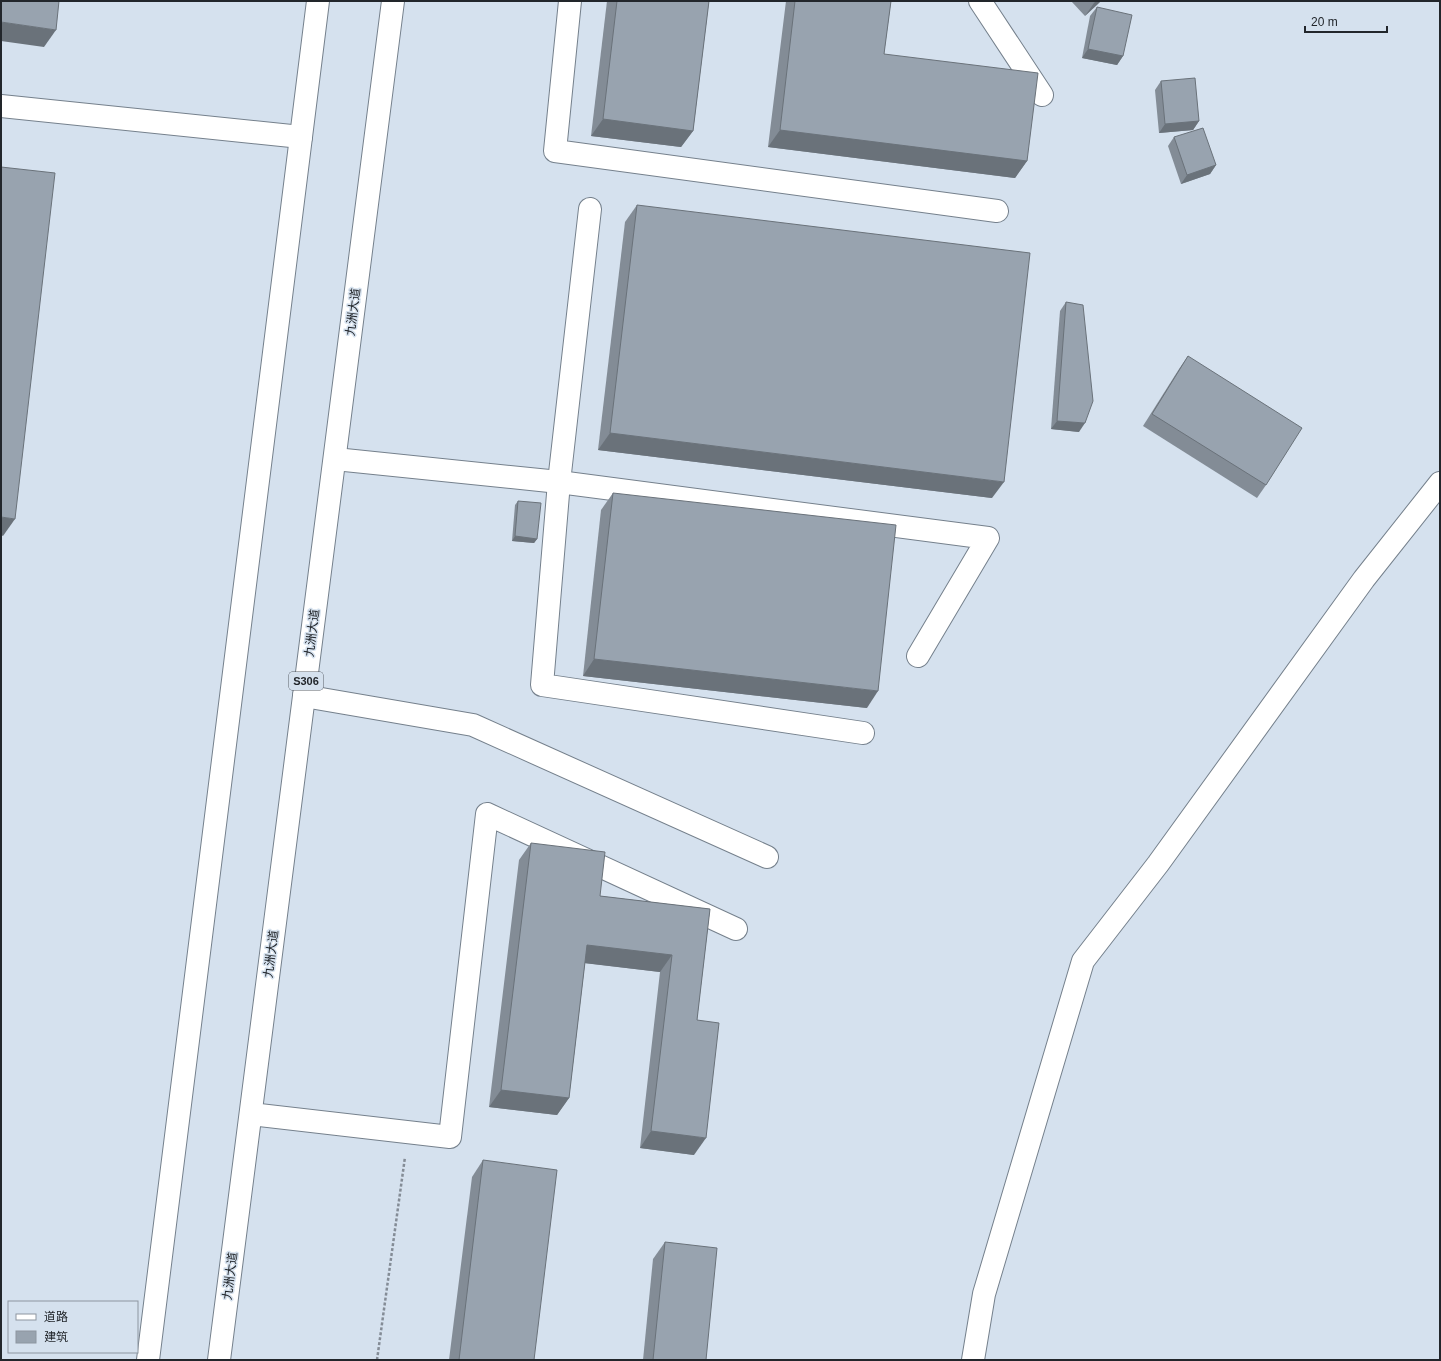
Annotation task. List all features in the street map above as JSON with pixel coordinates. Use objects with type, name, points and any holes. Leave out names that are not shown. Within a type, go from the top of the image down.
[{"type":"main road","points":[[148,1360],[318,1]]},
{"type":"main road","name":"九洲大道","points":[[219,1360],[393,1]]},
{"type":"main road","points":[[570,1],[555,151],[997,211]]},
{"type":"main road","points":[[980,1],[1042,95]]},
{"type":"main road","points":[[1,106],[301,137]]},
{"type":"main road","points":[[590,209],[559,482],[542,685],[863,733]]},
{"type":"main road","points":[[334,459],[559,482],[988,538],[918,656]]},
{"type":"main road","points":[[973,1360],[984,1294],[1083,961],[1158,864],[1364,579],[1440,483]]},
{"type":"main road","points":[[304,696],[473,725],[767,857]]},
{"type":"main road","points":[[251,1114],[450,1137],[487,814],[736,929]]},
{"type":"path","points":[[377,1360],[408,1132]]},
{"type":"building","points":[[1,1],[59,1],[56,30],[1,22]]},
{"type":"building","points":[[617,1],[709,1],[693,131],[603,119]]},
{"type":"building","points":[[795,1],[891,1],[884,54],[1038,73],[1027,161],[780,130]]},
{"type":"building","points":[[1097,7],[1132,15],[1123,56],[1088,49]]},
{"type":"building","points":[[1195,78],[1199,121],[1165,124],[1161,81]]},
{"type":"building","points":[[1203,128],[1216,165],[1187,175],[1174,137]]},
{"type":"building","points":[[1,167],[55,173],[15,519],[1,517]]},
{"type":"building","points":[[637,205],[1030,253],[1004,482],[610,433]]},
{"type":"building","points":[[1066,302],[1083,305],[1093,401],[1085,423],[1057,421]]},
{"type":"building","points":[[1188,356],[1302,428],[1266,485],[1152,414]]},
{"type":"building","points":[[613,493],[896,525],[878,691],[594,659]]},
{"type":"building","points":[[518,501],[541,503],[537,539],[515,536]]},
{"type":"building","points":[[531,843],[605,852],[600,896],[710,909],[697,1020],[719,1023],[706,1138],[651,1131],[672,955],[587,945],[569,1098],[501,1090]]},
{"type":"building","points":[[483,1160],[557,1170],[534,1360],[459,1360]]},
{"type":"building","points":[[665,1242],[717,1248],[706,1360],[653,1360]]}]
